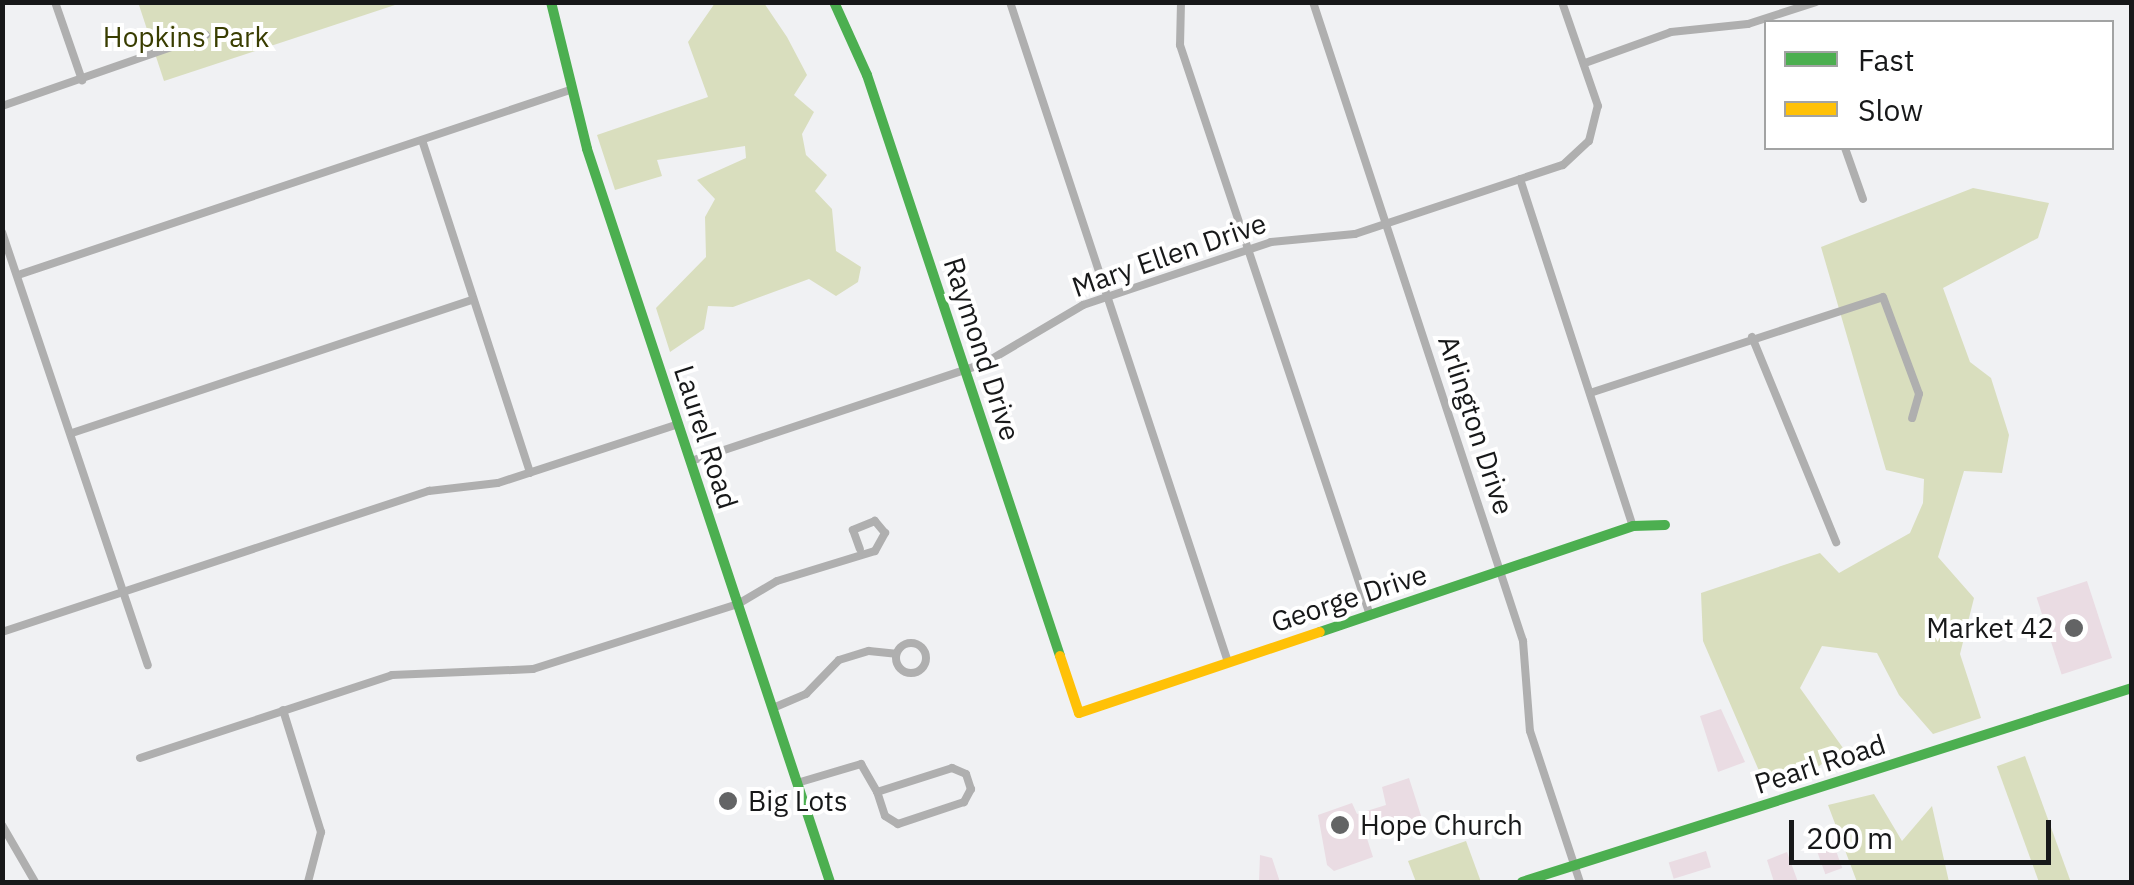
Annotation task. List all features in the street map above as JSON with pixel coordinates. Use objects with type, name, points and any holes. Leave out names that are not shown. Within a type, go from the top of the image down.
[{"type":"street","points":[[55,2],[82,80]]},
{"type":"street","name":"Laurel Road","points":[[550,2],[570,90],[830,882]]},
{"type":"street","points":[[1010,2],[1228,662]]},
{"type":"street","points":[[1181,2],[1180,45],[1370,615]]},
{"type":"street","name":"Arlington Drive","points":[[1313,2],[1500,571],[1527,660],[1530,731],[1580,882]]},
{"type":"street","points":[[1585,63],[1672,32],[1816,2]]},
{"type":"street","name":"Raymond Drive","points":[[836,3],[867,75],[1080,713]]},
{"type":"street","name":"Mary Ellen Drive","points":[[691,460],[965,368],[1108,297],[1248,250],[1386,224],[1563,165],[1589,141],[1598,106],[1564,6]]},
{"type":"street","points":[[1798,8],[1802,20]]},
{"type":"street","points":[[2,106],[206,35]]},
{"type":"street","points":[[20,274],[570,90]]},
{"type":"street","points":[[422,140],[530,473]]},
{"type":"street","points":[[1847,150],[1863,199]]},
{"type":"street","points":[[1520,179],[1634,526]]},
{"type":"street","points":[[2,232],[20,274],[148,666]]},
{"type":"street","points":[[1590,393],[1883,297],[1919,394],[1912,418]]},
{"type":"street","points":[[72,433],[472,300]]},
{"type":"street","points":[[1752,337],[1836,542]]},
{"type":"street","points":[[2,632],[428,491],[530,473],[678,424]]},
{"type":"street","points":[[140,758],[392,675],[534,670],[738,604],[860,550],[883,544],[875,520],[853,530],[860,550]]},
{"type":"street","name":"George Drive","points":[[1080,713],[1634,526],[1665,525]]},
{"type":"street","points":[[773,708],[806,694],[839,660],[868,651],[896,654],[918,644],[925,663],[904,672],[896,654]]},
{"type":"street","name":"Pearl Road","points":[[1522,882],[2132,688]]},
{"type":"street","points":[[282,710],[320,832],[308,882]]},
{"type":"street","points":[[798,783],[861,764],[885,816],[898,824],[964,802],[971,789],[966,774],[952,768],[876,792]]},
{"type":"street","points":[[2,824],[35,882]]},
{"type":"green space","name":"Hopkins Park","points":[[138,2],[401,3],[164,81]]},
{"type":"green space","points":[[715,3],[764,3],[787,37],[807,75],[794,95],[814,112],[802,134],[806,155],[827,175],[815,191],[832,209],[836,251],[861,267],[858,282],[836,296],[809,279],[733,307],[708,306],[704,329],[670,352],[656,308],[706,257],[705,217],[715,199],[697,180],[746,158],[745,146],[657,160],[662,176],[615,190],[597,135],[708,97],[688,42]]},
{"type":"green space","points":[[1973,188],[2049,203],[2038,238],[1943,288],[1970,362],[1991,378],[2009,435],[2002,473],[1964,471],[1938,557],[1974,598],[1960,654],[1981,718],[1933,734],[1899,695],[1877,653],[1822,646],[1800,688],[1843,748],[1810,773],[1766,787],[1703,641],[1701,593],[1820,553],[1839,573],[1910,533],[1923,503],[1924,479],[1886,470],[1821,247]]},
{"type":"green space","points":[[2025,756],[2071,882],[2039,882],[1997,766]]},
{"type":"green space","points":[[1874,794],[1902,841],[1932,806],[1949,882],[1857,882],[1828,805]]},
{"type":"green space","points":[[1466,841],[1481,882],[1416,882],[1408,861]]},
{"type":"building","name":"Market 42","points":[[2087,581],[2112,658],[2062,674],[2037,597]]},
{"type":"building","points":[[1721,709],[1745,762],[1718,772],[1700,716]]},
{"type":"building","name":"Hope Church","points":[[1409,778],[1423,822],[1395,831],[1391,818],[1363,826],[1373,857],[1334,871],[1327,865],[1318,815],[1352,803],[1357,814],[1386,805],[1382,787]]},
{"type":"building","points":[[1831,837],[1842,868],[1825,874],[1814,843]]},
{"type":"building","points":[[1706,851],[1711,867],[1674,879],[1669,862]]},
{"type":"building","points":[[1787,852],[1798,882],[1774,882],[1767,860]]},
{"type":"building","points":[[1260,855],[1272,858],[1280,882],[1259,882]]},
{"type":"traffic: fast","points":[[551,2],[587,149],[830,882]]},
{"type":"traffic: fast","points":[[834,2],[867,75],[1060,656]]},
{"type":"traffic: fast","points":[[1320,632],[1633,526],[1665,525]]},
{"type":"traffic: fast","points":[[1522,882],[2132,688]]},
{"type":"traffic: slow","points":[[1060,656],[1079,713],[1320,632]]},
{"type":"place","name":"Market 42","points":[[2074,628]]},
{"type":"place","name":"Big Lots","points":[[728,801]]},
{"type":"place","name":"Hope Church","points":[[1340,825]]}]
